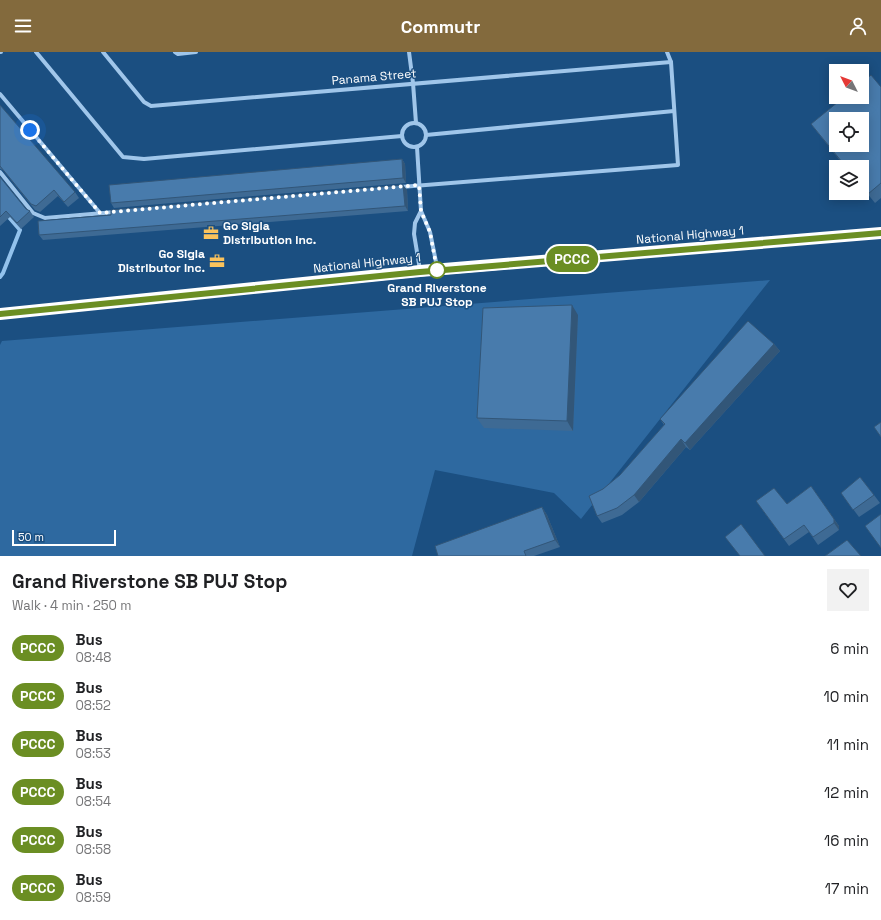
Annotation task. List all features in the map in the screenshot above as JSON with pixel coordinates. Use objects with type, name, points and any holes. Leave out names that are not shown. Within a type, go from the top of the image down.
[{"type":"highway","name":"National Highway 1","points":[[2,313],[437,270],[881,234]]},
{"type":"street","points":[[36,52],[123,157],[144,159],[402,136]]},
{"type":"street","name":"Panama Street","points":[[103,52],[144,102],[151,106],[671,62]]},
{"type":"street","points":[[175,52],[178,54],[196,52]]},
{"type":"street","points":[[409,52],[416,123]]},
{"type":"street","points":[[395,187],[678,166],[671,62],[667,52]]},
{"type":"street","points":[[0,94],[100,213]]},
{"type":"street","points":[[426,135],[674,111]]},
{"type":"street","points":[[416,123],[421,125],[425,130],[425,140],[417,146],[410,146],[404,142],[402,136],[404,129],[409,124],[416,123]]},
{"type":"street","points":[[417,146],[421,211],[430,232],[437,270]]},
{"type":"street","points":[[0,172],[33,212],[44,218],[116,212]]},
{"type":"street","points":[[420,272],[414,234],[415,223],[421,211]]},
{"type":"shaded area","points":[[770,280],[581,519],[554,493],[435,470],[412,556],[0,556],[0,345],[2,341]]},
{"type":"building","points":[[871,75],[881,87],[881,183],[869,193],[869,160],[840,160],[834,152],[869,152],[869,112],[829,112],[829,146],[811,124],[835,104],[869,104],[869,77]]},
{"type":"building","points":[[0,105],[75,192],[64,202],[54,190],[36,206],[31,204],[0,166]]},
{"type":"building","points":[[402,159],[403,178],[111,203],[109,185]]},
{"type":"building","points":[[0,177],[26,209],[30,211],[17,223],[6,211],[0,217]]},
{"type":"building","points":[[403,185],[405,206],[39,235],[38,221],[111,215],[111,210]]},
{"type":"building","points":[[572,305],[567,421],[477,418],[483,308]]},
{"type":"building","points":[[748,321],[774,344],[685,443],[681,439],[634,495],[617,508],[597,516],[589,496],[603,489],[620,475],[665,424],[660,419]]},
{"type":"building","points":[[881,422],[881,437],[874,427]]},
{"type":"building","points":[[860,477],[874,495],[853,510],[841,493]]},
{"type":"building","points":[[811,486],[834,519],[834,523],[813,537],[804,525],[784,539],[756,501],[774,488],[787,504]]},
{"type":"building","points":[[542,507],[555,540],[524,551],[526,556],[438,556],[435,546]]},
{"type":"building","points":[[881,514],[881,548],[865,526]]},
{"type":"building","points":[[741,524],[765,556],[740,556],[725,537]]},
{"type":"building","points":[[847,540],[861,556],[825,556]]},
{"type":"waterway","points":[[0,207],[20,230],[0,277]]},
{"type":"bus line","name":"PCCC","points":[[0,314],[420,272],[881,233]]},
{"type":"place","name":"Go Sigla Distribution Inc.","points":[[211,233]]},
{"type":"place","name":"Go Sigla Distributor Inc.","points":[[217,261]]},
{"type":"place","name":"Grand Riverstone SB PUJ Stop","points":[[437,270]]},
{"type":"route","points":[[30,130],[100,213],[419,185],[421,211],[430,232],[437,270]]}]
